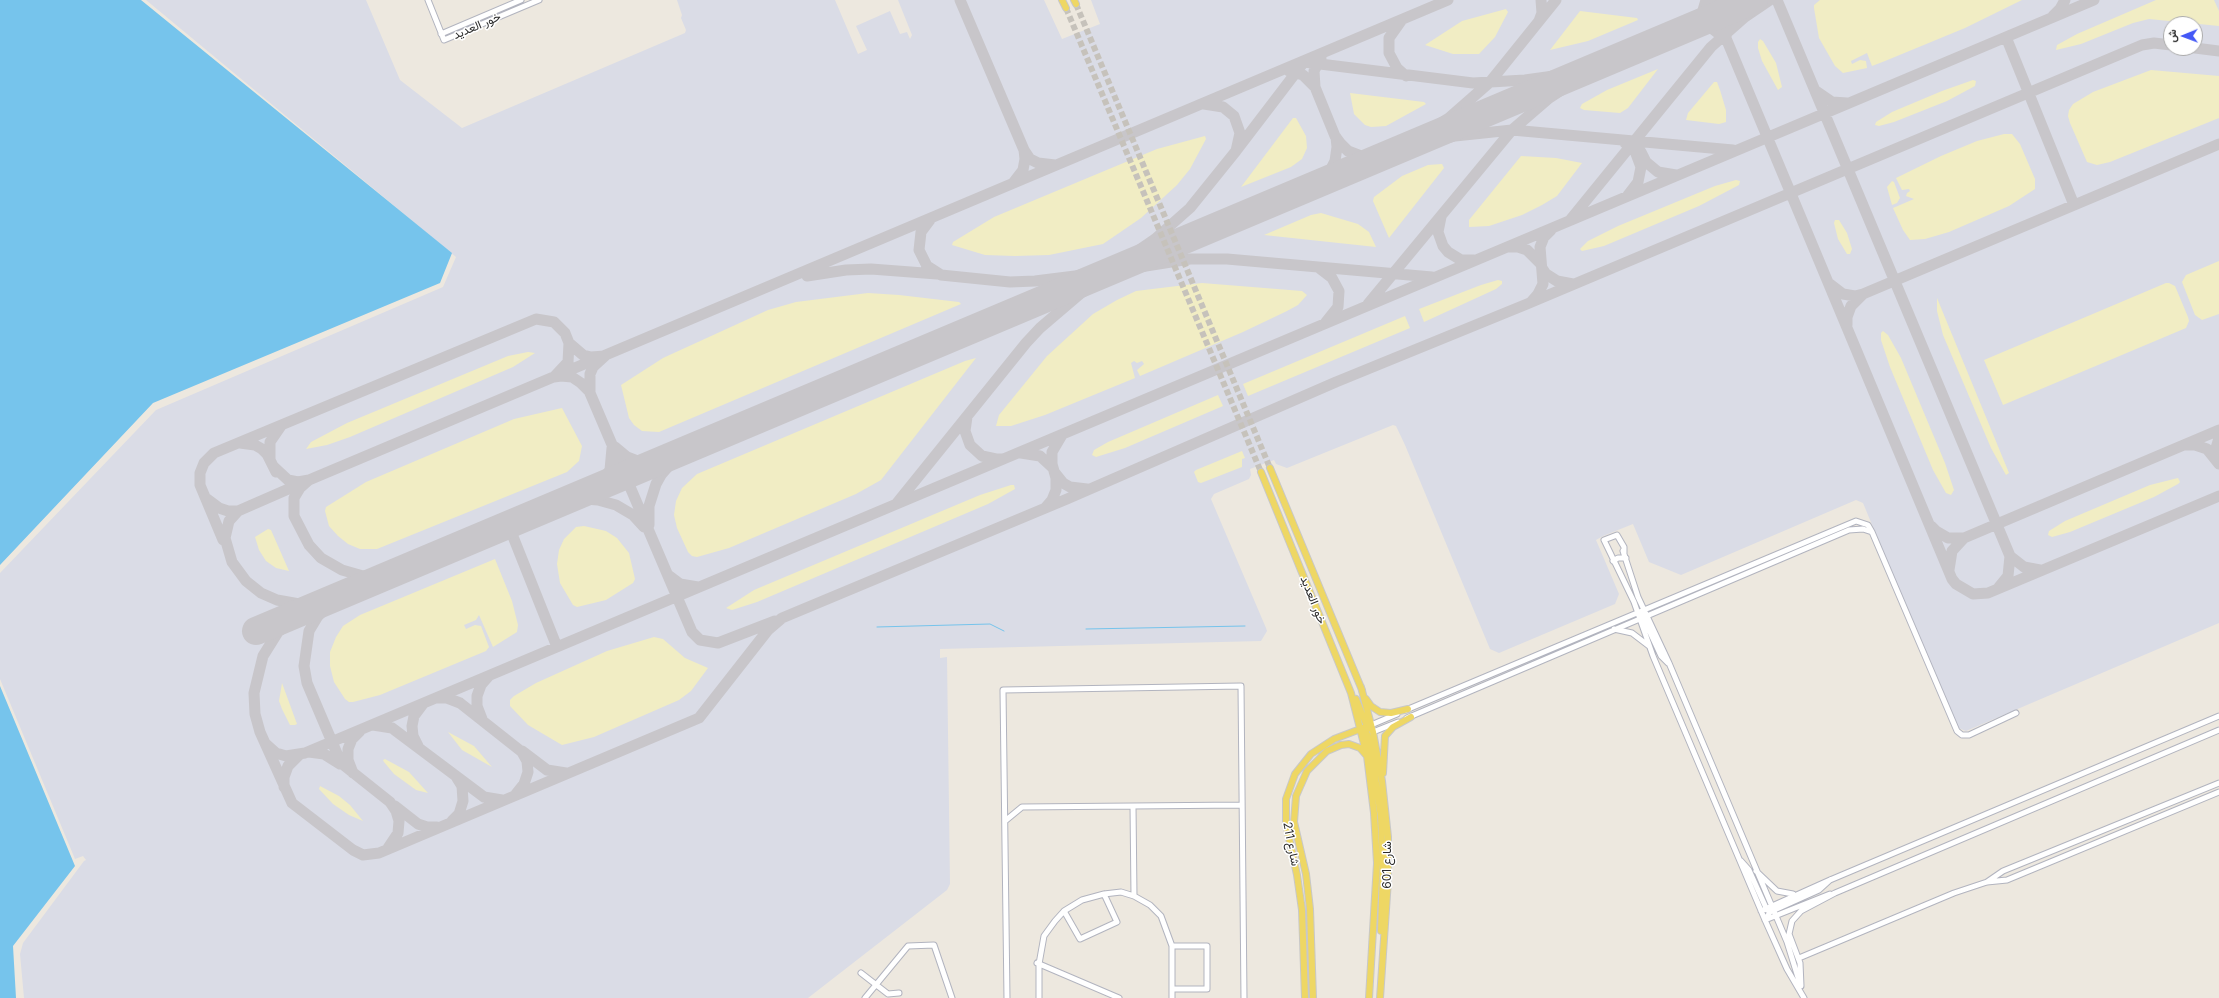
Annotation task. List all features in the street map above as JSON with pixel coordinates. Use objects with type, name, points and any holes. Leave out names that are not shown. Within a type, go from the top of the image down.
[{"type":"main road","points":[[1062,0],[1066,8]]},
{"type":"main road","points":[[1270,468],[1361,687],[1371,706],[1380,712],[1392,713],[1408,709]]},
{"type":"main road","name":"خور العديد","points":[[1261,472],[1351,693],[1359,704],[1366,726]]},
{"type":"main road","points":[[1361,687],[1381,818],[1382,944]]},
{"type":"main road","points":[[1382,781],[1385,736],[1390,730],[1411,717]]},
{"type":"main road","points":[[1366,726],[1373,732]]},
{"type":"main road","name":"شارع 601","points":[[1366,726],[1367,756],[1374,813],[1377,863],[1369,998]]},
{"type":"main road","name":"شارع 211","points":[[1305,998],[1302,910],[1297,875],[1286,824],[1286,799],[1295,774],[1311,754],[1334,739],[1366,726]]},
{"type":"main road","name":"شارع 601","points":[[1373,732],[1382,781],[1388,865],[1382,944],[1380,998]]},
{"type":"main road","name":"شارع 211","points":[[1313,998],[1310,903],[1306,874],[1294,822],[1296,796],[1307,771],[1327,751],[1341,745],[1349,744],[1360,748],[1367,756]]},
{"type":"street","name":"خور العديد","points":[[428,0],[444,40],[539,0]]},
{"type":"street","name":"خور العديد","points":[[441,34],[521,0]]},
{"type":"street","points":[[1366,726],[1853,522],[1862,522],[1871,530],[1957,731],[1962,735],[1969,735],[2016,713]]},
{"type":"street","points":[[1373,732],[1849,530],[1871,530]]},
{"type":"street","points":[[1765,920],[1769,911],[1756,871],[1669,663],[1644,617],[1637,612],[1629,591],[1604,540],[1617,535],[1635,590],[1645,609],[1644,617],[1649,646],[1739,859],[1749,870],[1769,911],[1789,946],[1805,998]]},
{"type":"street","points":[[1613,561],[1625,556]]},
{"type":"street","points":[[1722,585],[1723,579],[1759,564],[1769,557]]},
{"type":"street","points":[[1613,629],[1632,633],[1649,646]]},
{"type":"street","points":[[1007,998],[1003,690],[1241,686],[1244,998]]},
{"type":"street","points":[[1805,998],[1789,973],[1765,920],[1769,911],[1798,893],[2219,716]]},
{"type":"street","points":[[1801,986],[1799,958],[1790,938],[1789,929],[1792,921],[1802,911],[1835,894],[2219,730]]},
{"type":"street","points":[[1987,882],[2003,871],[2219,783]]},
{"type":"street","points":[[1799,958],[1954,893],[1987,882],[2007,880],[2219,792]]},
{"type":"street","points":[[1005,821],[1022,807],[1242,805]]},
{"type":"street","points":[[1133,806],[1134,896]]},
{"type":"street","points":[[1756,871],[1777,891],[1790,894],[1798,893]]},
{"type":"street","points":[[1769,911],[1819,890],[1830,880]]},
{"type":"street","points":[[1039,998],[1038,964],[1044,936],[1064,911],[1082,900],[1104,894],[1121,892],[1134,896],[1150,905],[1161,916],[1172,946],[1172,998]]},
{"type":"street","points":[[1064,911],[1080,939],[1117,922],[1104,894]]},
{"type":"street","points":[[1769,911],[1825,895],[1835,894]]},
{"type":"street","points":[[865,998],[908,946],[934,945],[952,998]]},
{"type":"street","points":[[1172,946],[1207,946],[1208,989],[1173,989]]},
{"type":"street","points":[[1038,964],[1119,998]]},
{"type":"street","points":[[861,973],[888,994],[899,993]]},
{"type":"shaded area","points":[[146,0],[366,0],[400,80],[462,128],[685,33],[686,30],[681,18],[682,15],[677,0],[835,0],[858,54],[867,50],[856,26],[890,11],[900,34],[907,32],[910,39],[912,35],[898,0],[1044,0],[1062,39],[1100,24],[1091,0],[2219,0],[2219,623],[1966,731],[1956,727],[1863,503],[1856,500],[1681,575],[1649,562],[1633,524],[1603,536],[1596,540],[1619,594],[1615,604],[1499,653],[1490,649],[1405,445],[1396,426],[1393,425],[1287,468],[1276,464],[1274,460],[1250,469],[1251,475],[1249,479],[1214,494],[1211,499],[1267,631],[1261,641],[940,649],[940,658],[947,657],[950,884],[947,890],[808,998],[24,998],[20,954],[23,943],[86,860],[83,856],[75,859],[0,679],[0,573],[156,410],[443,287],[456,257]]},
{"type":"sand","points":[[1820,0],[2022,0],[1965,28],[1872,66],[1867,53],[1851,61],[1852,64],[1860,60],[1866,61],[1867,68],[1843,73],[1835,66],[1819,38],[1814,5]]},
{"type":"sand","points":[[2156,0],[2214,0],[2219,11],[2219,26],[2203,24],[2203,16],[2163,16],[2163,20],[2149,19],[2133,23],[2081,44],[2056,50],[2057,45],[2077,34]]},
{"type":"sand","points":[[1506,9],[1508,12],[1495,37],[1479,54],[1453,54],[1425,45],[1462,21]]},
{"type":"sand","points":[[1580,11],[1637,18],[1638,20],[1588,41],[1550,50]]},
{"type":"sand","points":[[1760,39],[1763,41],[1776,63],[1782,87],[1778,90],[1762,61],[1758,48],[1758,42]]},
{"type":"sand","points":[[1658,69],[1628,108],[1620,113],[1584,110],[1580,108],[1582,104],[1607,90]]},
{"type":"sand","points":[[2151,70],[2219,76],[2219,118],[2110,162],[2097,165],[2087,162],[2068,116],[2069,110],[2073,104],[2093,92]]},
{"type":"sand","points":[[1973,80],[1976,81],[1975,86],[1947,101],[1894,122],[1879,126],[1875,125],[1876,122],[1892,112]]},
{"type":"sand","points":[[1714,82],[1717,82],[1726,110],[1726,122],[1719,124],[1686,120],[1688,113]]},
{"type":"sand","points":[[1350,93],[1424,102],[1426,104],[1386,126],[1371,127],[1365,125],[1354,114]]},
{"type":"sand","points":[[1293,118],[1296,118],[1306,136],[1307,148],[1302,159],[1291,167],[1241,187]]},
{"type":"sand","points":[[2004,134],[2012,134],[2020,144],[2035,179],[2035,189],[2009,206],[1949,232],[1925,239],[1910,240],[1903,230],[1893,208],[1914,199],[1906,196],[1910,191],[1909,189],[1902,190],[1896,178],[1941,156],[1977,141]]},
{"type":"sand","points":[[1205,136],[1206,139],[1190,169],[1177,185],[1141,218],[1103,244],[1049,255],[1015,256],[985,255],[952,245],[953,242],[994,217],[1157,149]]},
{"type":"sand","points":[[1521,156],[1556,158],[1582,163],[1557,196],[1542,205],[1522,215],[1489,226],[1469,227],[1469,220]]},
{"type":"sand","points":[[1442,164],[1444,168],[1389,238],[1373,201],[1374,197],[1402,176],[1428,165]]},
{"type":"sand","points":[[1736,180],[1740,181],[1739,185],[1699,206],[1604,246],[1582,251],[1580,249],[1588,241],[1618,226],[1715,186]]},
{"type":"sand","points":[[1892,181],[1894,182],[1900,198],[1897,203],[1892,205],[1887,187]]},
{"type":"sand","points":[[1321,213],[1358,224],[1369,232],[1376,247],[1264,235],[1311,215]]},
{"type":"sand","points":[[1835,220],[1839,220],[1847,233],[1852,249],[1850,254],[1847,254],[1838,239],[1834,223]]},
{"type":"sand","points":[[2219,261],[2219,314],[2202,320],[2195,315],[2182,282],[2186,275]]},
{"type":"sand","points":[[1498,280],[1502,281],[1502,284],[1496,289],[1424,322],[1419,309]]},
{"type":"sand","points":[[1202,283],[1302,291],[1307,295],[1298,305],[1287,311],[1243,332],[1140,376],[1137,370],[1144,364],[1142,361],[1137,363],[1134,361],[1131,363],[1135,378],[1045,415],[1011,426],[996,426],[999,415],[1047,356],[1093,314],[1136,291]]},
{"type":"sand","points":[[2166,283],[2175,286],[2188,317],[2189,321],[2186,328],[2003,405],[1984,360]]},
{"type":"sand","points":[[868,293],[959,302],[961,304],[659,432],[642,431],[634,425],[629,418],[621,385],[663,358],[768,310],[796,302]]},
{"type":"sand","points":[[1937,298],[2009,473],[2006,475],[1991,448],[1943,335],[1937,311]]},
{"type":"sand","points":[[1405,316],[1410,328],[1248,396],[1243,384]]},
{"type":"sand","points":[[1883,331],[1888,335],[1901,358],[1945,463],[1954,490],[1951,495],[1946,493],[1933,470],[1890,367],[1881,340],[1881,333]]},
{"type":"sand","points":[[528,352],[535,353],[513,367],[350,437],[327,445],[306,449],[311,442],[347,423],[508,356]]},
{"type":"sand","points":[[976,358],[881,480],[856,494],[729,548],[697,557],[692,556],[688,552],[677,528],[674,515],[676,501],[682,488],[697,474],[965,361]]},
{"type":"sand","points":[[1218,395],[1223,406],[1125,448],[1096,457],[1092,455],[1094,450],[1108,442]]},
{"type":"sand","points":[[562,408],[582,446],[579,461],[567,472],[377,549],[360,549],[348,544],[329,526],[325,511],[326,507],[366,482],[514,419]]},
{"type":"sand","points":[[1242,451],[1245,458],[1242,459],[1242,467],[1201,483],[1198,482],[1194,472],[1196,470]]},
{"type":"sand","points":[[2178,478],[2180,482],[2178,484],[2154,497],[2070,532],[2052,537],[2048,535],[2049,531],[2065,521],[2150,485]]},
{"type":"sand","points":[[1014,485],[1015,489],[988,504],[757,602],[732,610],[726,608],[754,590],[980,495]]},
{"type":"sand","points":[[584,526],[606,531],[617,538],[629,553],[635,579],[633,583],[606,600],[577,607],[573,605],[560,583],[557,564],[559,550],[564,539],[576,527]]},
{"type":"sand","points":[[268,529],[271,530],[289,571],[276,568],[266,561],[259,550],[255,537]]},
{"type":"sand","points":[[495,559],[512,601],[518,625],[517,632],[493,647],[479,615],[476,620],[464,625],[466,629],[475,625],[481,626],[489,647],[486,651],[380,695],[353,702],[349,702],[345,699],[334,682],[330,666],[330,652],[336,637],[343,626],[360,615]]},
{"type":"sand","points":[[654,637],[663,639],[685,658],[708,668],[691,691],[679,700],[594,737],[562,745],[528,725],[510,706],[510,700],[514,696],[536,683],[607,651]]},
{"type":"sand","points":[[282,683],[297,724],[295,725],[290,725],[279,701]]},
{"type":"sand","points":[[448,732],[474,746],[492,767],[462,750]]},
{"type":"sand","points":[[385,759],[409,772],[428,793],[416,790],[394,774],[384,762],[383,760]]},
{"type":"sand","points":[[320,786],[339,796],[350,805],[363,821],[349,815],[333,804],[319,789]]},
{"type":"water","points":[[0,0],[141,0],[452,253],[440,283],[153,403],[0,565]]},
{"type":"water","points":[[0,686],[75,866],[13,946],[16,998],[0,998]]},
{"type":"waterway","points":[[877,627],[990,624],[1004,631]]},
{"type":"waterway","points":[[1086,629],[1245,626]]},
{"type":"taxiway","points":[[960,0],[1024,150],[1025,159],[1023,170],[1013,183]]},
{"type":"taxiway","points":[[339,596],[318,603],[305,605],[277,600],[261,593],[246,581],[232,562],[225,538],[229,521],[238,511],[309,480],[1448,0]]},
{"type":"taxiway","points":[[1539,21],[1542,13],[1541,0]]},
{"type":"taxiway","points":[[1407,144],[1449,118],[1490,82],[1556,0]]},
{"type":"taxiway","points":[[1690,27],[1701,17],[1706,0]]},
{"type":"taxiway","points":[[1710,0],[1952,579],[1956,584],[1973,594],[1988,593],[2219,496]]},
{"type":"taxiway","points":[[1715,0],[1737,7]]},
{"type":"taxiway","points":[[1571,219],[1711,47],[1745,17],[1770,0]]},
{"type":"taxiway","points":[[1777,0],[2010,556],[2024,567],[2040,570]]},
{"type":"taxiway","points":[[2053,16],[2060,9],[2065,0]]},
{"type":"taxiway","points":[[266,744],[276,753],[286,756],[305,753],[2094,0]]},
{"type":"taxiway","points":[[1726,37],[1728,21],[1737,7]]},
{"type":"taxiway","points":[[1401,21],[1389,38],[1389,53],[1397,68],[1406,76]]},
{"type":"taxiway","points":[[1689,27],[1710,27],[1724,38]]},
{"type":"taxiway","points":[[2006,37],[2074,205]]},
{"type":"taxiway","points":[[306,610],[278,632],[263,656],[254,693],[255,714],[260,732],[292,803],[353,850],[363,855],[379,853],[699,718],[768,630],[782,618],[1067,499],[1336,382],[1527,304],[2142,45],[2154,43],[2163,44]]},
{"type":"taxiway","points":[[2203,49],[2219,51]]},
{"type":"taxiway","points":[[1289,71],[1303,75],[1315,87],[1314,71],[1321,58]]},
{"type":"taxiway","points":[[1204,104],[1223,107],[1234,116],[1240,133],[1236,151],[1304,62],[1473,83],[1525,80],[1561,75],[1607,62]]},
{"type":"taxiway","points":[[1368,304],[1512,130],[1548,99],[1592,70]]},
{"type":"taxiway","points":[[1315,87],[1335,136],[1341,144],[1348,151],[1361,156],[1384,156]]},
{"type":"taxiway","points":[[1816,91],[1832,102],[1847,103]]},
{"type":"taxiway","points":[[1393,152],[1455,136],[1512,130],[1733,150]]},
{"type":"taxiway","points":[[1313,186],[1329,173],[1335,161],[1337,147],[1336,137]]},
{"type":"taxiway","points":[[1625,143],[1635,151],[1641,167],[1638,182],[1628,195]]},
{"type":"taxiway","points":[[1830,284],[1843,294],[1855,296],[1863,294],[2219,144]]},
{"type":"taxiway","points":[[1024,150],[1030,159],[1038,163],[1055,165]]},
{"type":"taxiway","points":[[1123,261],[1155,239],[1190,208],[1236,151]]},
{"type":"taxiway","points":[[1641,152],[1646,162],[1658,172],[1676,175]]},
{"type":"taxiway","points":[[1441,217],[1438,232],[1443,246],[1448,252],[1461,260],[1474,260]]},
{"type":"taxiway","points":[[930,220],[921,232],[919,250],[927,266],[941,275],[1010,282],[1035,281],[1075,276],[1116,267]]},
{"type":"taxiway","points":[[1531,302],[1538,294],[1543,284],[1540,247],[1544,237],[1551,230]]},
{"type":"taxiway","points":[[1509,247],[1518,247],[1527,250],[1540,263]]},
{"type":"taxiway","points":[[1127,269],[1190,259],[1227,259],[1432,277]]},
{"type":"taxiway","points":[[897,503],[1026,343],[1040,328],[1081,293],[1135,261]]},
{"type":"taxiway","points":[[1319,268],[1332,278],[1339,291],[1338,307],[1326,322]]},
{"type":"taxiway","points":[[1542,268],[1546,274],[1557,281],[1573,284]]},
{"type":"taxiway","points":[[807,276],[846,270],[871,269],[937,274]]},
{"type":"taxiway","points":[[1847,325],[1847,317],[1851,306],[1863,294]]},
{"type":"taxiway","points":[[223,540],[200,485],[200,473],[204,463],[214,453],[536,319],[554,322],[565,333],[569,343],[583,355],[591,357],[605,356],[593,367],[590,374],[590,392],[572,377],[554,377],[568,362],[569,343]]},
{"type":"taxiway","points":[[587,386],[692,632],[700,640],[718,643],[775,621]]},
{"type":"taxiway","points":[[967,417],[965,431],[970,445],[982,456],[1002,459]]},
{"type":"taxiway","points":[[270,460],[270,442],[281,426]]},
{"type":"taxiway","points":[[1931,526],[1936,531],[1948,538],[1964,538],[2219,430]]},
{"type":"taxiway","points":[[1046,507],[1052,500],[1056,490],[1056,478],[1052,464],[1052,452],[1062,435]]},
{"type":"taxiway","points":[[2218,461],[2216,448],[2219,438]]},
{"type":"taxiway","points":[[240,443],[255,445],[262,449],[267,454],[276,472]]},
{"type":"taxiway","points":[[2186,445],[2195,445],[2207,449],[2219,464]]},
{"type":"taxiway","points":[[615,447],[627,457],[640,462],[651,463],[662,460]]},
{"type":"taxiway","points":[[588,491],[605,477],[610,470],[612,448]]},
{"type":"taxiway","points":[[649,525],[649,506],[656,484],[661,475],[681,452]]},
{"type":"taxiway","points":[[1021,453],[1040,456],[1053,468]]},
{"type":"taxiway","points":[[274,467],[288,480],[298,482],[309,480],[300,488],[294,498],[294,516],[309,545],[321,558],[342,570],[363,576],[397,572]]},
{"type":"taxiway","points":[[1055,473],[1063,483],[1070,487],[1087,489]]},
{"type":"taxiway","points":[[572,498],[598,500],[616,505],[633,515],[644,527]]},
{"type":"taxiway","points":[[207,499],[219,508],[228,511],[238,511]]},
{"type":"taxiway","points":[[508,524],[557,647]]},
{"type":"taxiway","points":[[1949,570],[1952,551],[1964,538]]},
{"type":"taxiway","points":[[1999,587],[2008,576],[2010,556]]},
{"type":"taxiway","points":[[668,575],[680,584],[698,587]]},
{"type":"taxiway","points":[[334,600],[318,616],[309,631],[304,666],[307,683],[341,763],[390,802],[396,811],[399,821],[398,833],[388,848]]},
{"type":"taxiway","points":[[482,719],[477,706],[477,696],[481,685],[488,677]]},
{"type":"taxiway","points":[[437,698],[447,698],[460,703],[522,752],[527,761],[528,772],[524,784],[516,794]]},
{"type":"taxiway","points":[[418,746],[413,736],[412,726],[414,716],[423,704]]},
{"type":"taxiway","points":[[373,725],[392,728],[484,797],[502,800]]},
{"type":"taxiway","points":[[353,773],[348,760],[348,749],[352,739],[360,731]]},
{"type":"taxiway","points":[[522,751],[547,770],[566,773]]},
{"type":"taxiway","points":[[309,752],[324,754],[340,764]]},
{"type":"taxiway","points":[[284,787],[284,777],[288,766],[299,755]]},
{"type":"taxiway","points":[[452,821],[459,814],[463,801],[462,786],[457,778]]},
{"type":"taxiway","points":[[395,806],[418,824],[427,827],[437,827]]},
{"type":"runway","points":[[256,631],[1754,0]]},
{"type":"tunnel","points":[[1076,4],[1270,468]]},
{"type":"tunnel","points":[[1066,8],[1261,472]]}]
